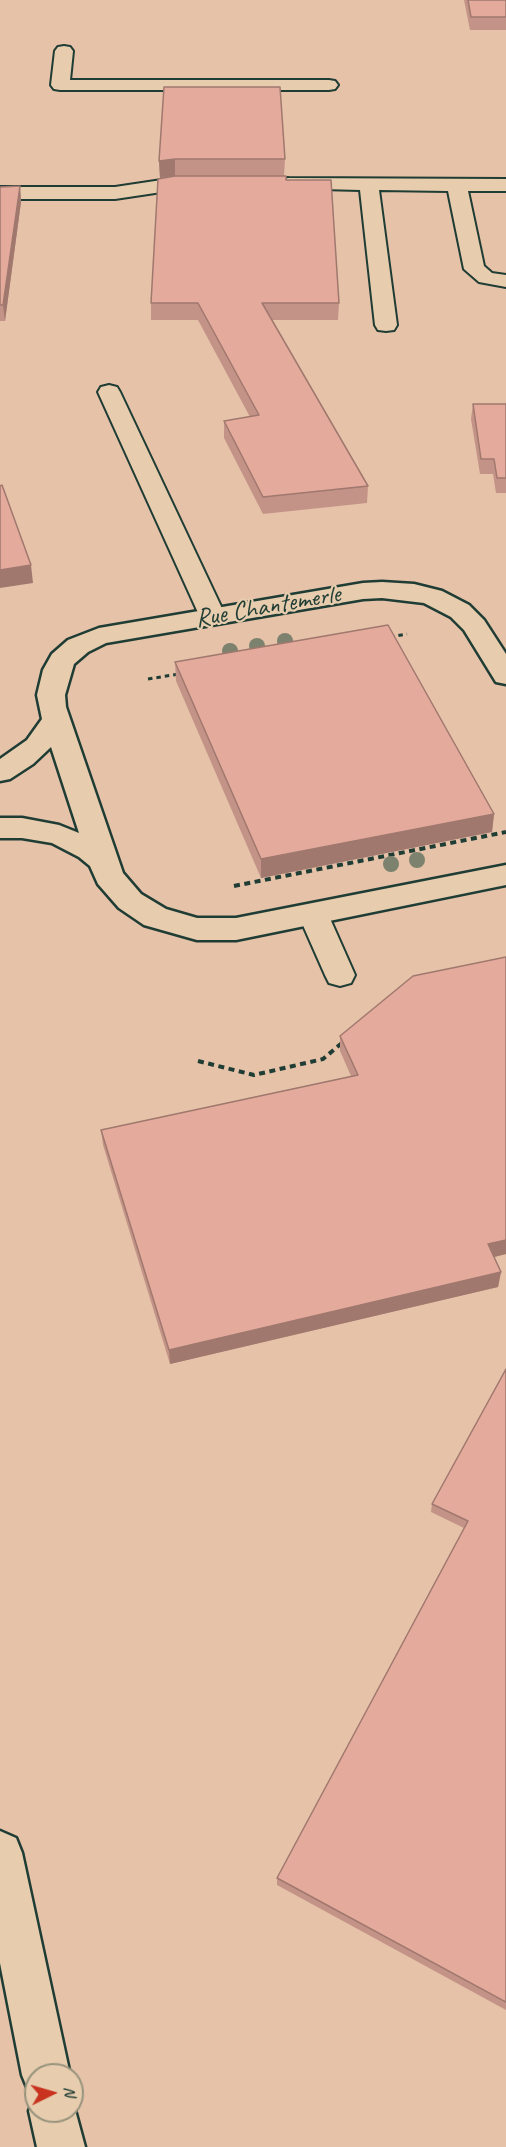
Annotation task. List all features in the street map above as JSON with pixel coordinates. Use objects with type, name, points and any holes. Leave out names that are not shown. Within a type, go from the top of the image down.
[{"type":"street","name":"Rue Chantemerle","points":[[506,676],[475,626],[460,611],[433,597],[414,592],[363,591],[99,636],[78,646],[62,660],[51,695],[56,719],[109,877],[130,901],[155,917],[176,925],[197,929],[236,929],[506,875]]},
{"type":"street","points":[[0,772],[37,746],[56,719]]},
{"type":"street","name":"Rue Chantemerle","points":[[0,828],[22,828],[59,835],[90,850],[102,860]]},
{"type":"street","points":[[0,1853],[44,2063]]},
{"type":"street","points":[[56,2123],[61,2147]]},
{"type":"lane","points":[[64,51],[60,86],[329,85]]},
{"type":"lane","points":[[0,193],[115,193],[175,184],[221,184]]},
{"type":"lane","points":[[267,184],[506,185]]},
{"type":"lane","points":[[369,185],[386,325]]},
{"type":"lane","points":[[457,185],[474,269],[486,278],[506,281]]},
{"type":"lane","points":[[109,392],[213,617]]},
{"type":"lane","points":[[313,914],[340,975]]},
{"type":"path","points":[[384,638],[407,633]]},
{"type":"path","points":[[148,679],[184,673]]},
{"type":"path","points":[[234,886],[506,832]]},
{"type":"path","points":[[198,1061],[254,1075],[323,1059],[347,1039]]},
{"type":"shaded area","points":[[0,0],[506,0],[506,2147],[0,2147]]},
{"type":"building","points":[[468,0],[506,0],[506,17],[471,17]]},
{"type":"building","points":[[164,87],[280,87],[285,159],[159,161]]},
{"type":"building","points":[[175,176],[286,176],[286,180],[331,180],[339,303],[262,303],[368,486],[263,497],[224,421],[259,415],[198,303],[151,303],[158,179]]},
{"type":"building","points":[[20,186],[3,305],[0,305],[0,187]]},
{"type":"building","points":[[473,404],[506,404],[506,478],[497,478],[494,459],[481,459]]},
{"type":"building","points":[[2,485],[31,565],[0,570],[0,486]]},
{"type":"building","points":[[388,625],[494,814],[261,859],[175,662]]},
{"type":"building","points":[[506,957],[506,1240],[488,1244],[501,1272],[169,1350],[101,1130],[358,1075],[340,1036],[413,976]]},
{"type":"building","points":[[506,1369],[506,2002],[277,1878],[468,1521],[432,1504]]}]
